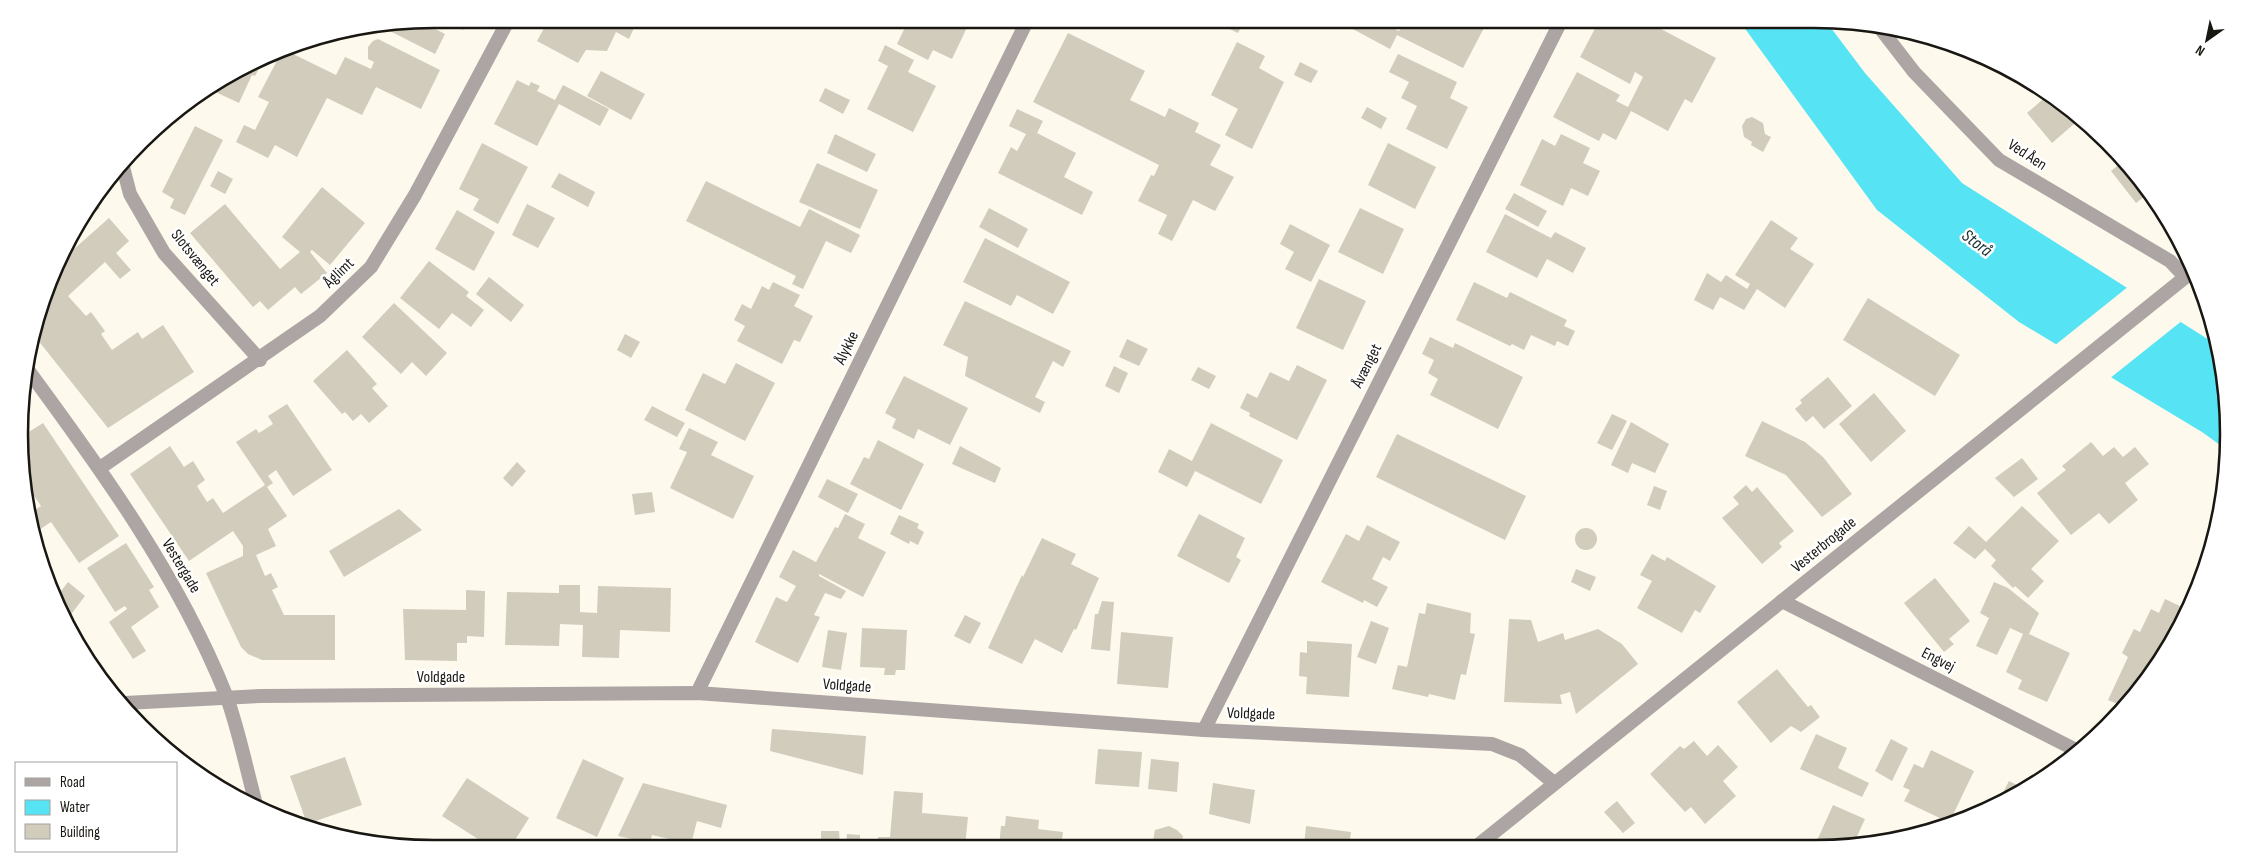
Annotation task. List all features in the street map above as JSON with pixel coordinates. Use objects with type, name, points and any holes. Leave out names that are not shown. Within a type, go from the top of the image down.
[{"type":"street","name":"Åglimt","points":[[100,468],[260,360],[320,316],[371,267],[415,195],[504,28]]},
{"type":"street","name":"Ålykke","points":[[697,693],[1024,28]]},
{"type":"street","name":"Åvænget","points":[[1204,730],[1557,28]]},
{"type":"street","name":"Ved Åen","points":[[1884,34],[1914,72],[1999,160],[2186,272]]},
{"type":"street","name":"Slotsvænget","points":[[124,171],[130,194],[164,253],[260,360]]},
{"type":"street","name":"Vesterbrogade","points":[[1484,840],[2188,275]]},
{"type":"street","name":"Vestergade","points":[[32,375],[100,468],[181,597],[226,696],[254,798]]},
{"type":"street","name":"Engvej","points":[[1782,601],[2071,747]]},
{"type":"street","name":"Voldgade","points":[[130,703],[226,696],[697,693],[1204,730],[1492,744],[1520,755],[1554,783]]},
{"type":"water","name":"Storå","points":[[1745,28],[1831,28],[1865,73],[1962,183],[2209,340],[2219,407],[2220,445],[2202,432],[2019,322],[1877,210]]},
{"type":"pier","points":[[2129,286],[2183,320],[2109,379],[2054,346]]},
{"type":"building","points":[[433,28],[445,34],[435,54],[388,30]]},
{"type":"building","points":[[544,28],[634,28],[629,39],[616,32],[607,51],[586,50],[578,63],[537,41]]},
{"type":"building","points":[[905,28],[967,28],[952,59],[933,50],[928,60],[897,44]]},
{"type":"building","points":[[1227,28],[1240,28],[1238,33]]},
{"type":"building","points":[[1351,28],[1393,28],[1399,31],[1401,28],[1484,28],[1463,68],[1397,35],[1390,49]]},
{"type":"building","points":[[1595,28],[1659,28],[1716,58],[1692,103],[1685,99],[1668,131],[1631,111],[1616,140],[1603,133],[1599,141],[1553,117],[1577,72],[1620,95],[1616,101],[1628,107],[1643,77],[1635,72],[1630,84],[1580,57]]},
{"type":"building","points":[[1068,33],[1145,71],[1130,100],[1165,117],[1169,108],[1199,123],[1195,132],[1221,145],[1210,165],[1234,177],[1215,211],[1193,200],[1172,241],[1158,234],[1167,215],[1138,201],[1151,175],[1154,176],[1159,165],[1033,102]]},
{"type":"building","points":[[378,39],[440,70],[421,109],[376,87],[362,115],[327,98],[297,157],[275,145],[268,158],[236,142],[244,125],[255,130],[269,102],[258,97],[278,58],[291,53],[336,75],[345,57],[371,69],[374,62],[368,59],[368,47],[373,41]]},
{"type":"building","points":[[1237,42],[1265,56],[1259,68],[1284,82],[1252,149],[1225,135],[1238,109],[1211,95]]},
{"type":"building","points":[[885,45],[914,60],[908,72],[936,86],[913,132],[867,109],[888,66],[878,61]]},
{"type":"building","points":[[1398,54],[1457,82],[1450,98],[1468,107],[1447,149],[1406,129],[1417,106],[1401,98],[1409,82],[1389,72]]},
{"type":"building","points":[[1300,62],[1318,71],[1311,83],[1294,75]]},
{"type":"building","points":[[260,66],[255,76],[252,75],[239,103],[215,92]]},
{"type":"building","points":[[601,71],[645,94],[631,120],[587,96]]},
{"type":"building","points":[[517,80],[529,86],[531,82],[540,86],[537,91],[555,100],[563,85],[609,109],[600,126],[559,104],[537,146],[494,124]]},
{"type":"building","points":[[825,88],[850,100],[843,114],[819,101]]},
{"type":"building","points":[[2043,99],[2075,123],[2052,143],[2027,113]]},
{"type":"building","points":[[1367,107],[1387,118],[1381,129],[1361,118]]},
{"type":"building","points":[[1017,109],[1043,121],[1037,133],[1076,153],[1064,177],[1093,192],[1082,215],[998,173],[1011,147],[1017,151],[1026,134],[1009,126]]},
{"type":"building","points":[[1752,117],[1763,123],[1765,134],[1771,137],[1763,152],[1751,145],[1752,142],[1744,137],[1742,126],[1746,119]]},
{"type":"building","points":[[195,126],[223,140],[185,215],[170,208],[174,199],[162,192]]},
{"type":"building","points":[[835,134],[876,154],[867,172],[827,153]]},
{"type":"building","points":[[1561,134],[1590,148],[1583,163],[1600,171],[1588,196],[1571,188],[1563,206],[1520,185],[1542,139],[1555,146]]},
{"type":"building","points":[[482,143],[528,167],[498,224],[473,210],[479,199],[459,189]]},
{"type":"building","points":[[1388,143],[1436,167],[1415,209],[1368,185]]},
{"type":"building","points":[[817,163],[878,190],[860,229],[799,202]]},
{"type":"building","points":[[2118,165],[2144,197],[2136,203],[2111,171]]},
{"type":"building","points":[[218,171],[233,179],[225,194],[210,186]]},
{"type":"building","points":[[559,173],[595,192],[588,207],[551,187]]},
{"type":"building","points":[[706,181],[800,227],[809,209],[860,235],[851,253],[826,241],[803,289],[792,284],[796,276],[686,221]]},
{"type":"building","points":[[322,187],[365,223],[330,265],[312,250],[310,252],[327,273],[301,294],[295,287],[268,310],[260,301],[253,307],[190,233],[225,204],[280,269],[300,252],[282,237]]},
{"type":"building","points":[[1514,193],[1547,211],[1538,227],[1505,209]]},
{"type":"building","points":[[527,204],[555,218],[538,248],[512,235]]},
{"type":"building","points":[[98,205],[100,208],[91,216]]},
{"type":"building","points":[[989,208],[1028,229],[1018,248],[979,227]]},
{"type":"building","points":[[1360,208],[1404,229],[1383,274],[1338,252]]},
{"type":"building","points":[[457,210],[495,232],[474,271],[435,249]]},
{"type":"building","points":[[1505,214],[1551,238],[1555,232],[1586,248],[1573,273],[1547,259],[1537,278],[1486,252]]},
{"type":"building","points":[[109,218],[129,241],[116,253],[131,270],[120,279],[105,262],[68,296],[86,316],[91,312],[105,331],[101,334],[112,350],[138,332],[142,339],[163,325],[194,372],[108,428],[38,340],[49,303],[70,253]]},
{"type":"building","points":[[1771,220],[1798,238],[1790,249],[1814,264],[1785,308],[1757,289],[1744,310],[1720,297],[1713,310],[1694,300],[1707,273],[1721,282],[1726,275],[1747,289],[1750,284],[1735,275]]},
{"type":"building","points":[[1290,224],[1330,245],[1311,282],[1285,269],[1294,252],[1280,244]]},
{"type":"building","points":[[985,238],[1070,282],[1053,314],[1017,295],[1011,306],[963,282]]},
{"type":"building","points":[[429,261],[469,292],[466,296],[484,310],[471,327],[452,313],[439,329],[400,298]]},
{"type":"building","points":[[489,277],[524,305],[511,322],[476,294]]},
{"type":"building","points":[[1319,279],[1366,301],[1343,350],[1296,328]]},
{"type":"building","points":[[773,282],[800,295],[794,306],[813,316],[800,342],[794,340],[782,364],[737,341],[745,326],[734,320],[742,304],[751,309],[762,286],[769,290]]},
{"type":"building","points":[[1474,282],[1507,298],[1510,292],[1567,320],[1564,326],[1575,331],[1568,346],[1557,341],[1555,346],[1531,335],[1524,350],[1512,344],[1510,346],[1456,320]]},
{"type":"building","points":[[1868,298],[1960,355],[1935,396],[1843,340]]},
{"type":"building","points":[[965,301],[1071,351],[1063,367],[1053,361],[1035,397],[1045,402],[1040,413],[965,376],[968,357],[943,345]]},
{"type":"building","points":[[394,303],[447,353],[426,376],[412,362],[401,374],[362,337]]},
{"type":"building","points":[[625,334],[640,342],[631,358],[617,350]]},
{"type":"building","points":[[1430,337],[1453,348],[1455,343],[1523,377],[1498,429],[1430,395],[1438,379],[1428,373],[1434,360],[1422,354]]},
{"type":"building","points":[[1127,339],[1148,349],[1139,366],[1119,357]]},
{"type":"building","points":[[347,350],[377,384],[372,388],[388,406],[369,423],[361,414],[353,421],[345,412],[342,414],[313,381]]},
{"type":"building","points":[[736,363],[775,383],[745,441],[685,410],[703,373],[725,384]]},
{"type":"building","points":[[1297,365],[1327,380],[1297,440],[1249,416],[1250,413],[1240,408],[1247,393],[1257,398],[1270,372],[1289,381]]},
{"type":"building","points":[[1114,366],[1128,373],[1119,393],[1105,386]]},
{"type":"building","points":[[1198,367],[1216,376],[1209,389],[1191,380]]},
{"type":"building","points":[[904,376],[968,408],[950,445],[918,429],[914,439],[892,428],[896,419],[885,413]]},
{"type":"building","points":[[1828,377],[1852,406],[1824,429],[1813,416],[1806,422],[1795,409],[1802,403],[1800,400]]},
{"type":"building","points":[[1874,393],[1906,431],[1871,462],[1839,424]]},
{"type":"building","points":[[287,404],[332,470],[293,496],[276,470],[268,476],[273,483],[267,487],[287,516],[268,529],[276,546],[256,555],[265,576],[271,573],[278,587],[272,590],[284,615],[335,615],[335,660],[262,660],[248,654],[241,647],[206,573],[243,556],[243,546],[233,531],[189,561],[130,474],[170,446],[184,467],[193,461],[205,480],[197,486],[207,502],[213,498],[223,513],[265,485],[236,442],[256,429],[259,433],[273,424],[268,416]]},
{"type":"building","points":[[652,406],[685,423],[677,437],[644,420]]},
{"type":"building","points":[[1612,414],[1627,421],[1612,450],[1597,443]]},
{"type":"building","points":[[1762,421],[1805,442],[1823,457],[1852,494],[1822,517],[1786,475],[1745,456]]},
{"type":"building","points":[[1631,422],[1669,444],[1655,473],[1632,463],[1628,473],[1611,465]]},
{"type":"building","points":[[43,423],[119,536],[79,563],[51,522],[39,530],[35,510],[41,506],[32,493],[28,460],[28,432]]},
{"type":"building","points":[[1211,423],[1283,460],[1261,504],[1195,471],[1187,487],[1158,472],[1169,449],[1192,461]]},
{"type":"building","points":[[689,428],[718,442],[711,455],[754,476],[733,519],[670,488],[687,452],[679,449]]},
{"type":"building","points":[[1397,434],[1526,496],[1505,540],[1376,477]]},
{"type":"building","points":[[878,440],[924,464],[901,510],[850,484],[864,457],[869,459]]},
{"type":"building","points":[[2091,442],[2103,456],[2114,447],[2123,457],[2135,447],[2149,464],[2125,483],[2138,500],[2109,524],[2099,513],[2071,535],[2037,493],[2066,470],[2062,466]]},
{"type":"building","points":[[960,446],[1001,468],[995,483],[952,464]]},
{"type":"building","points":[[2022,458],[2038,479],[2014,497],[1995,478]]},
{"type":"building","points":[[517,462],[526,471],[512,487],[503,478]]},
{"type":"building","points":[[827,479],[858,494],[848,513],[818,497]]},
{"type":"building","points":[[1746,485],[1752,492],[1757,487],[1794,531],[1779,543],[1782,547],[1762,564],[1722,518],[1739,504],[1733,497]]},
{"type":"building","points":[[1654,486],[1667,491],[1660,510],[1647,505]]},
{"type":"building","points":[[652,492],[655,512],[635,515],[632,494]]},
{"type":"building","points":[[2022,506],[2059,541],[2031,569],[2044,581],[2028,598],[2015,586],[2013,588],[1991,566],[1996,560],[1985,549],[1975,559],[1953,543],[1969,526],[1986,542]]},
{"type":"building","points":[[399,509],[422,530],[344,577],[329,551]]},
{"type":"building","points":[[845,514],[865,524],[858,538],[886,552],[863,597],[819,574],[819,576],[846,591],[841,599],[825,593],[814,615],[820,617],[798,663],[755,642],[776,597],[787,602],[796,586],[779,577],[793,550],[816,562],[835,527],[838,528]]},
{"type":"building","points":[[1199,514],[1245,538],[1236,557],[1241,560],[1229,583],[1177,556]]},
{"type":"building","points":[[899,515],[919,524],[917,528],[924,532],[918,545],[910,541],[909,544],[890,534]]},
{"type":"building","points":[[1367,525],[1400,542],[1390,561],[1383,557],[1372,579],[1388,587],[1377,607],[1364,600],[1363,603],[1321,582],[1346,534],[1359,541]]},
{"type":"building","points":[[1586,528],[1594,531],[1597,539],[1594,547],[1586,550],[1578,547],[1575,539],[1578,531]]},
{"type":"building","points":[[1042,538],[1076,554],[1071,564],[1099,578],[1076,630],[1074,629],[1062,653],[1035,639],[1022,664],[988,648],[1022,575],[1023,577]]},
{"type":"building","points":[[126,543],[154,587],[149,590],[159,607],[131,627],[146,651],[133,659],[109,622],[127,609],[125,606],[115,612],[87,568]]},
{"type":"building","points":[[1652,554],[1665,561],[1667,557],[1716,586],[1700,613],[1695,610],[1682,633],[1637,608],[1652,581],[1640,575]]},
{"type":"building","points":[[1576,569],[1596,577],[1590,591],[1571,582]]},
{"type":"building","points":[[1935,578],[1970,621],[1949,639],[1954,644],[1944,652],[1904,603]]},
{"type":"building","points":[[68,582],[85,596],[70,615],[60,593]]},
{"type":"building","points":[[1994,582],[2008,588],[2039,613],[2029,634],[2070,653],[2047,702],[2018,689],[2022,680],[2006,672],[2023,634],[2010,628],[1997,655],[1976,646],[1989,618],[1980,613]]},
{"type":"building","points":[[559,585],[580,585],[580,612],[597,613],[598,586],[671,588],[670,632],[620,630],[619,658],[582,657],[583,625],[560,624],[559,646],[505,645],[507,592],[559,593]]},
{"type":"building","points":[[466,590],[485,591],[484,637],[467,636],[467,643],[457,643],[457,661],[405,660],[403,609],[466,610]]},
{"type":"building","points":[[2165,599],[2181,607],[2165,636],[2136,681],[2117,704],[2108,700],[2128,657],[2122,653],[2134,629],[2140,632],[2151,609],[2159,613]]},
{"type":"building","points":[[1102,601],[1114,602],[1110,651],[1091,649],[1095,614],[1098,614]]},
{"type":"building","points":[[1427,603],[1471,613],[1470,633],[1475,634],[1466,675],[1461,674],[1455,700],[1429,694],[1428,697],[1392,689],[1398,665],[1407,667],[1419,613],[1425,614]]},
{"type":"building","points":[[965,615],[981,623],[970,644],[954,636]]},
{"type":"building","points":[[1509,619],[1531,620],[1538,642],[1563,633],[1565,640],[1598,629],[1622,644],[1638,664],[1576,714],[1570,692],[1560,695],[1562,704],[1504,702]]},
{"type":"building","points":[[1371,621],[1389,628],[1376,664],[1357,657]]},
{"type":"building","points":[[862,628],[907,630],[905,670],[896,670],[895,675],[884,675],[885,668],[860,667]]},
{"type":"building","points":[[828,630],[847,633],[841,670],[822,667]]},
{"type":"building","points":[[1121,632],[1173,637],[1168,688],[1117,684]]},
{"type":"building","points":[[1307,641],[1352,644],[1349,697],[1306,694],[1307,677],[1299,676],[1300,652],[1307,653]]},
{"type":"building","points":[[1777,669],[1808,707],[1811,705],[1820,717],[1801,732],[1791,726],[1771,743],[1737,702]]},
{"type":"building","points":[[772,729],[866,736],[863,775],[770,751]]},
{"type":"building","points":[[1816,734],[1847,748],[1838,768],[1869,783],[1862,797],[1800,769]]},
{"type":"building","points":[[1891,739],[1908,748],[1892,781],[1875,771]]},
{"type":"building","points":[[1694,741],[1707,756],[1718,745],[1738,767],[1723,781],[1736,796],[1705,824],[1691,807],[1685,812],[1650,774],[1680,746],[1684,749]]},
{"type":"building","points":[[1098,749],[1142,752],[1139,787],[1095,784]]},
{"type":"building","points":[[1931,750],[1974,771],[1953,815],[1941,819],[1904,801],[1910,790],[1903,787],[1914,764],[1923,768]]},
{"type":"building","points":[[345,757],[362,805],[314,822],[305,819],[290,776]]},
{"type":"building","points":[[583,759],[624,778],[597,837],[556,818]]},
{"type":"building","points":[[1151,759],[1179,762],[1177,792],[1148,789]]},
{"type":"building","points":[[467,778],[529,818],[515,840],[480,840],[442,816]]},
{"type":"building","points":[[2009,781],[2016,785],[2016,785],[2003,792]]},
{"type":"building","points":[[643,783],[727,805],[721,828],[697,821],[692,840],[674,840],[652,835],[651,840],[636,840],[618,836]]},
{"type":"building","points":[[1213,783],[1255,790],[1250,824],[1209,814]]},
{"type":"building","points":[[894,791],[923,793],[922,813],[968,817],[966,840],[878,840],[878,837],[890,837]]},
{"type":"building","points":[[1617,801],[1635,823],[1623,833],[1604,812]]},
{"type":"building","points":[[1833,805],[1865,819],[1857,837],[1817,840]]},
{"type":"building","points":[[1006,816],[1039,820],[1038,829],[1063,832],[1062,840],[1000,840],[1001,826],[1005,826]]},
{"type":"building","points":[[1169,826],[1183,836],[1182,840],[1153,840],[1155,830]]},
{"type":"building","points":[[1306,826],[1351,832],[1350,840],[1305,840]]},
{"type":"building","points":[[821,831],[839,831],[840,840],[821,840]]},
{"type":"building","points":[[847,834],[860,835],[860,840],[846,840]]}]
